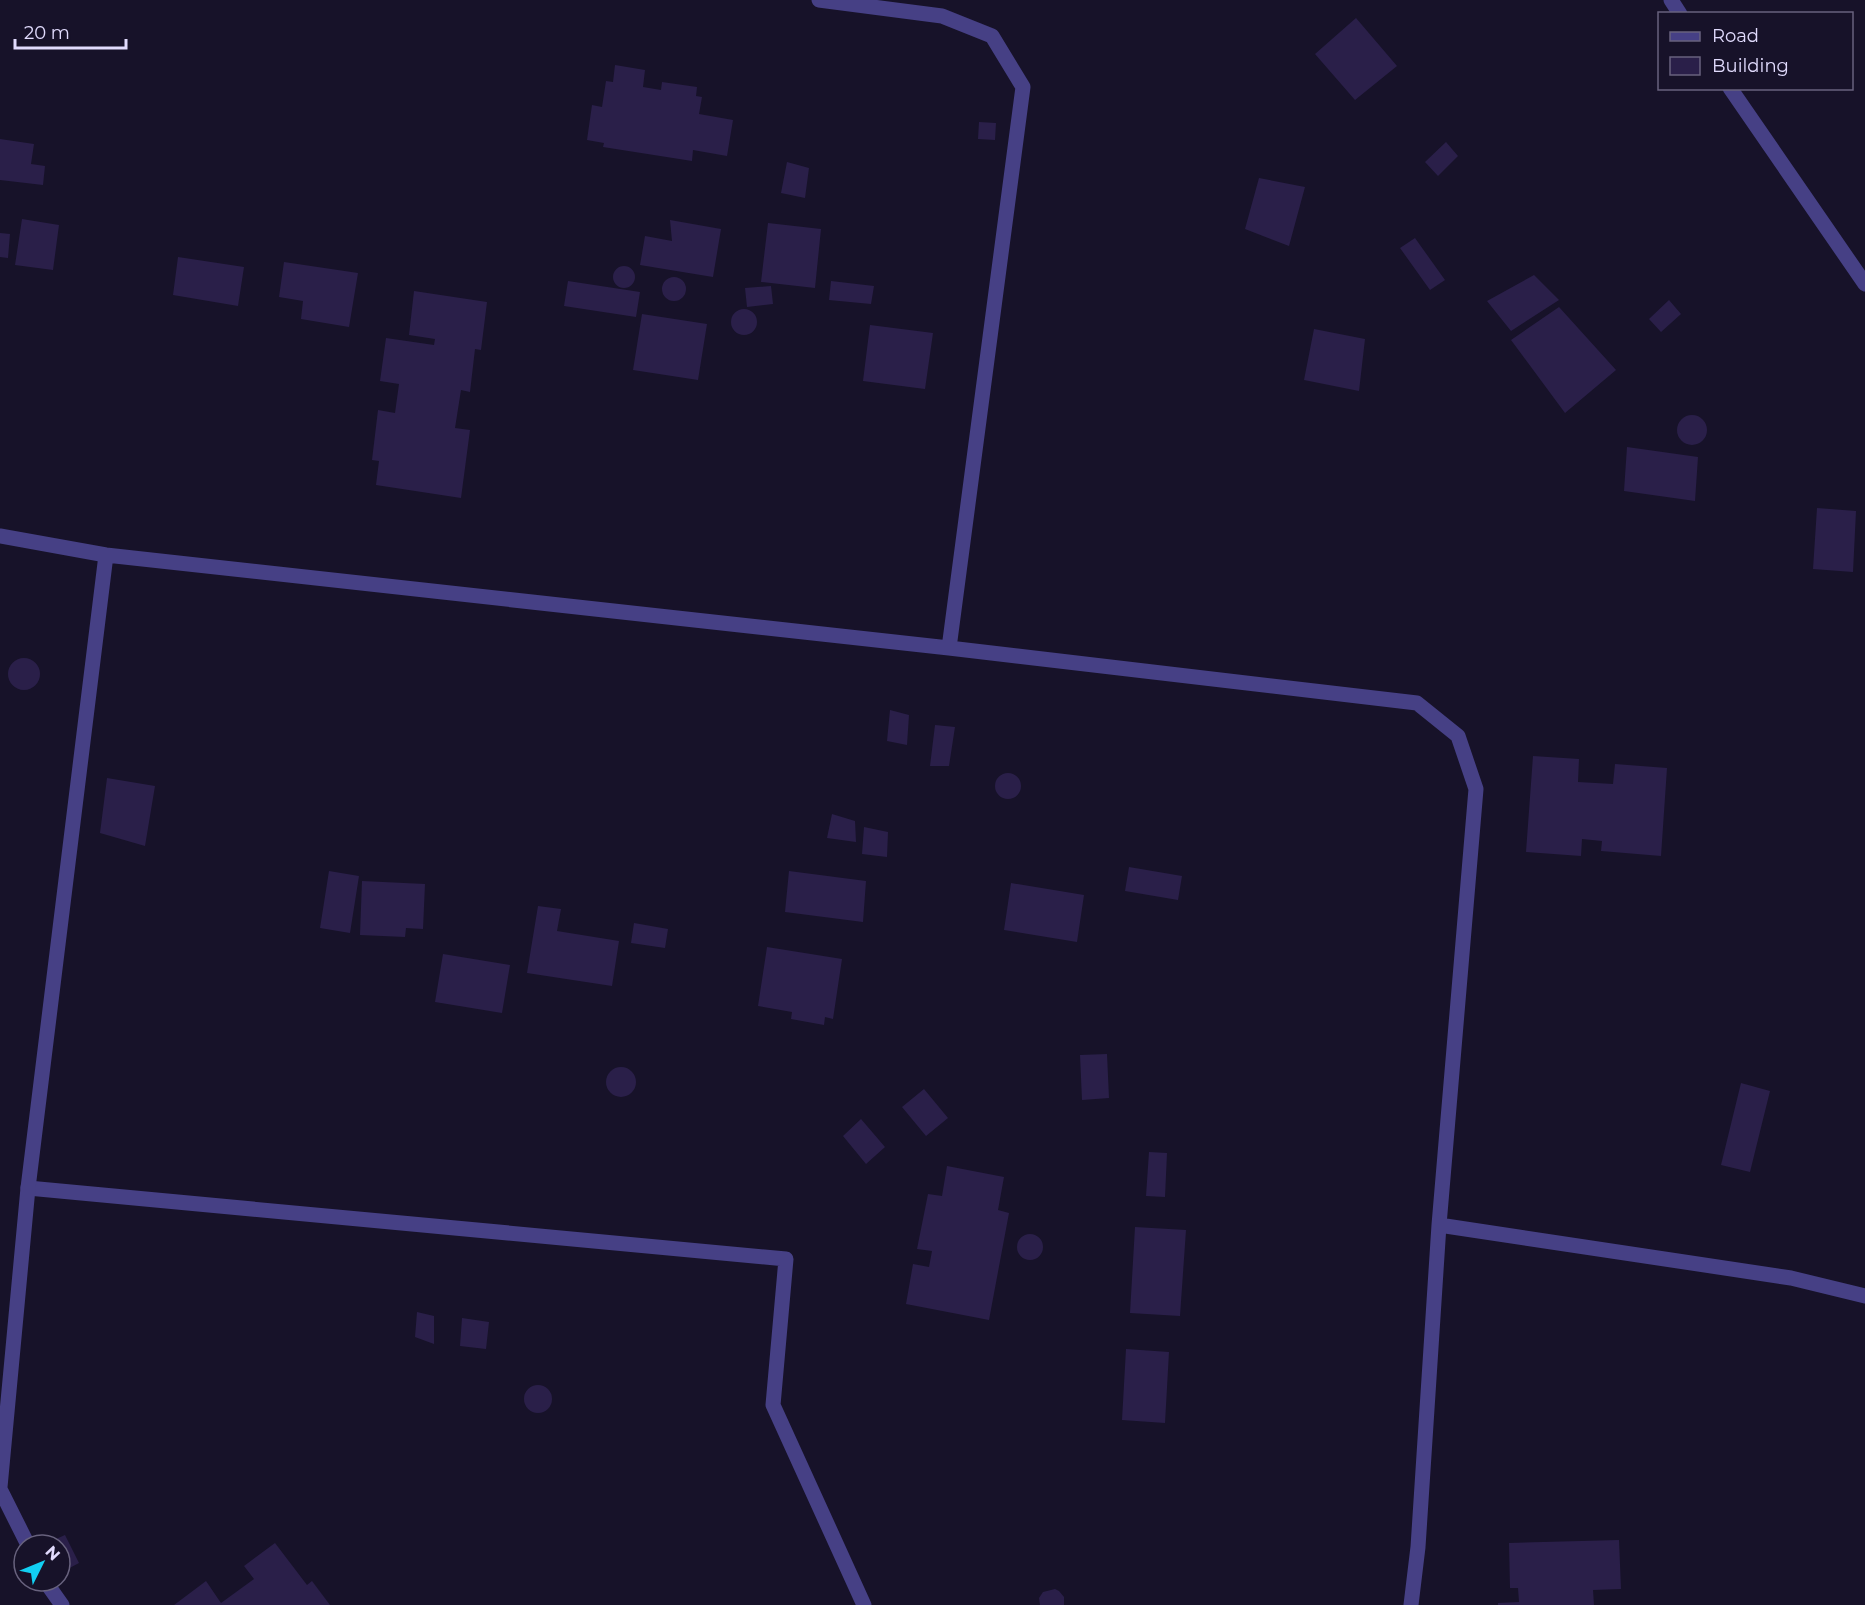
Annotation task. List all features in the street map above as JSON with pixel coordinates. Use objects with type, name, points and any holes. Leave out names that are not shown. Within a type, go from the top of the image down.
[{"type":"street","points":[[819,0],[942,16],[992,36],[1023,87],[949,648]]},
{"type":"street","points":[[1731,90],[1865,284]]},
{"type":"street","points":[[0,536],[106,555],[949,648],[1417,703],[1458,736],[1476,789],[1439,1225],[1418,1547],[1411,1605]]},
{"type":"street","points":[[22,1533],[0,1488],[28,1188],[106,555]]},
{"type":"street","points":[[28,1188],[786,1258],[773,1405],[864,1605]]},
{"type":"street","points":[[1439,1225],[1791,1278],[1865,1296]]},
{"type":"building","points":[[1356,18],[1397,66],[1355,100],[1315,54]]},
{"type":"building","points":[[615,65],[645,70],[643,87],[661,90],[662,82],[697,87],[696,96],[702,97],[699,114],[733,120],[727,156],[693,150],[692,161],[603,147],[604,143],[587,140],[592,105],[602,107],[606,81],[613,82]]},
{"type":"building","points":[[979,122],[996,123],[995,140],[978,139]]},
{"type":"building","points":[[0,139],[34,144],[31,164],[45,166],[43,185],[0,180]]},
{"type":"building","points":[[1446,142],[1458,156],[1438,176],[1425,162]]},
{"type":"building","points":[[787,162],[809,168],[805,198],[781,193]]},
{"type":"building","points":[[1259,178],[1305,187],[1289,246],[1245,229]]},
{"type":"building","points":[[22,219],[59,225],[53,270],[15,265]]},
{"type":"building","points":[[670,220],[721,229],[713,277],[640,265],[645,236],[672,241]]},
{"type":"building","points":[[768,223],[821,229],[815,288],[761,282]]},
{"type":"building","points":[[0,233],[10,234],[8,258],[0,257]]},
{"type":"building","points":[[1415,238],[1445,280],[1430,290],[1400,248]]},
{"type":"building","points":[[178,257],[244,267],[238,306],[173,295]]},
{"type":"building","points":[[284,262],[358,273],[349,327],[301,319],[303,301],[279,297]]},
{"type":"building","points":[[624,266],[632,269],[635,277],[632,285],[624,288],[616,285],[613,277],[616,269]]},
{"type":"building","points":[[1534,275],[1559,300],[1511,331],[1487,301]]},
{"type":"building","points":[[674,277],[683,280],[686,289],[683,298],[674,301],[665,298],[662,289],[665,280]]},
{"type":"building","points":[[568,281],[640,292],[636,317],[564,306]]},
{"type":"building","points":[[831,281],[874,286],[871,304],[829,300]]},
{"type":"building","points":[[771,286],[773,304],[747,307],[745,288]]},
{"type":"building","points":[[414,291],[487,302],[481,350],[475,349],[470,392],[461,390],[455,428],[470,430],[461,498],[376,485],[379,461],[372,460],[378,410],[395,413],[399,384],[380,381],[386,338],[434,345],[435,339],[409,335]]},
{"type":"building","points":[[1669,300],[1681,314],[1661,332],[1649,319]]},
{"type":"building","points":[[1559,307],[1616,370],[1565,413],[1511,340]]},
{"type":"building","points":[[744,309],[753,313],[757,322],[753,331],[744,335],[735,331],[731,322],[735,313]]},
{"type":"building","points":[[642,314],[707,324],[698,380],[633,370]]},
{"type":"building","points":[[870,325],[933,333],[925,389],[863,381]]},
{"type":"building","points":[[1314,329],[1365,339],[1359,391],[1304,380]]},
{"type":"building","points":[[1692,415],[1703,419],[1707,430],[1703,441],[1692,445],[1681,441],[1677,430],[1681,419]]},
{"type":"building","points":[[1627,447],[1698,457],[1695,501],[1624,491]]},
{"type":"building","points":[[1817,508],[1856,511],[1853,572],[1813,569]]},
{"type":"building","points":[[24,658],[35,663],[40,674],[35,685],[24,690],[13,685],[8,674],[13,663]]},
{"type":"building","points":[[890,710],[909,715],[907,745],[887,741]]},
{"type":"building","points":[[935,725],[955,727],[949,766],[930,766]]},
{"type":"building","points":[[1533,756],[1579,759],[1578,782],[1613,784],[1615,764],[1667,768],[1661,856],[1601,851],[1602,841],[1582,839],[1581,856],[1526,852]]},
{"type":"building","points":[[1008,773],[1017,777],[1021,786],[1017,795],[1008,799],[999,795],[995,786],[999,777]]},
{"type":"building","points":[[107,778],[155,786],[145,846],[100,833]]},
{"type":"building","points":[[832,814],[855,821],[856,842],[827,838]]},
{"type":"building","points":[[864,827],[888,832],[887,857],[862,854]]},
{"type":"building","points":[[1129,867],[1182,876],[1178,900],[1125,891]]},
{"type":"building","points":[[329,871],[359,876],[350,933],[320,928]]},
{"type":"building","points":[[789,871],[866,881],[863,922],[785,912]]},
{"type":"building","points":[[362,881],[425,884],[423,929],[406,928],[405,937],[360,935]]},
{"type":"building","points":[[1011,883],[1084,895],[1077,942],[1004,930]]},
{"type":"building","points":[[538,906],[561,909],[557,931],[619,941],[612,986],[527,973]]},
{"type":"building","points":[[634,923],[668,929],[665,948],[631,943]]},
{"type":"building","points":[[767,947],[842,959],[833,1019],[825,1017],[824,1025],[791,1019],[792,1012],[758,1006]]},
{"type":"building","points":[[443,954],[510,965],[502,1013],[435,1002]]},
{"type":"building","points":[[1107,1054],[1109,1098],[1082,1100],[1080,1055]]},
{"type":"building","points":[[621,1067],[632,1071],[636,1082],[632,1093],[621,1097],[610,1093],[606,1082],[610,1071]]},
{"type":"building","points":[[1741,1083],[1770,1091],[1750,1172],[1721,1165]]},
{"type":"building","points":[[924,1089],[948,1118],[926,1136],[902,1107]]},
{"type":"building","points":[[861,1119],[885,1147],[866,1164],[843,1136]]},
{"type":"building","points":[[1149,1152],[1167,1153],[1165,1197],[1146,1196]]},
{"type":"building","points":[[947,1166],[1004,1177],[998,1210],[1009,1213],[989,1320],[906,1304],[913,1264],[929,1267],[932,1251],[917,1249],[928,1194],[942,1196]]},
{"type":"building","points":[[1135,1227],[1186,1230],[1180,1316],[1130,1313]]},
{"type":"building","points":[[1030,1234],[1040,1237],[1043,1247],[1040,1257],[1030,1260],[1020,1257],[1017,1247],[1020,1237]]},
{"type":"building","points":[[417,1312],[434,1316],[434,1344],[415,1337]]},
{"type":"building","points":[[462,1318],[489,1322],[486,1349],[460,1346]]},
{"type":"building","points":[[1126,1349],[1169,1352],[1165,1423],[1122,1420]]},
{"type":"building","points":[[538,1385],[548,1389],[552,1399],[548,1409],[538,1413],[528,1409],[524,1399],[528,1389]]},
{"type":"building","points":[[1619,1540],[1621,1589],[1593,1590],[1594,1605],[1498,1605],[1498,1603],[1519,1602],[1518,1588],[1510,1588],[1509,1543]]},
{"type":"building","points":[[275,1543],[307,1585],[312,1581],[330,1605],[174,1605],[206,1581],[221,1603],[254,1579],[244,1566]]},
{"type":"building","points":[[72,1549],[79,1563],[72,1567]]},
{"type":"building","points":[[1055,1589],[1064,1597],[1064,1605],[1040,1605],[1039,1598],[1043,1592]]}]
